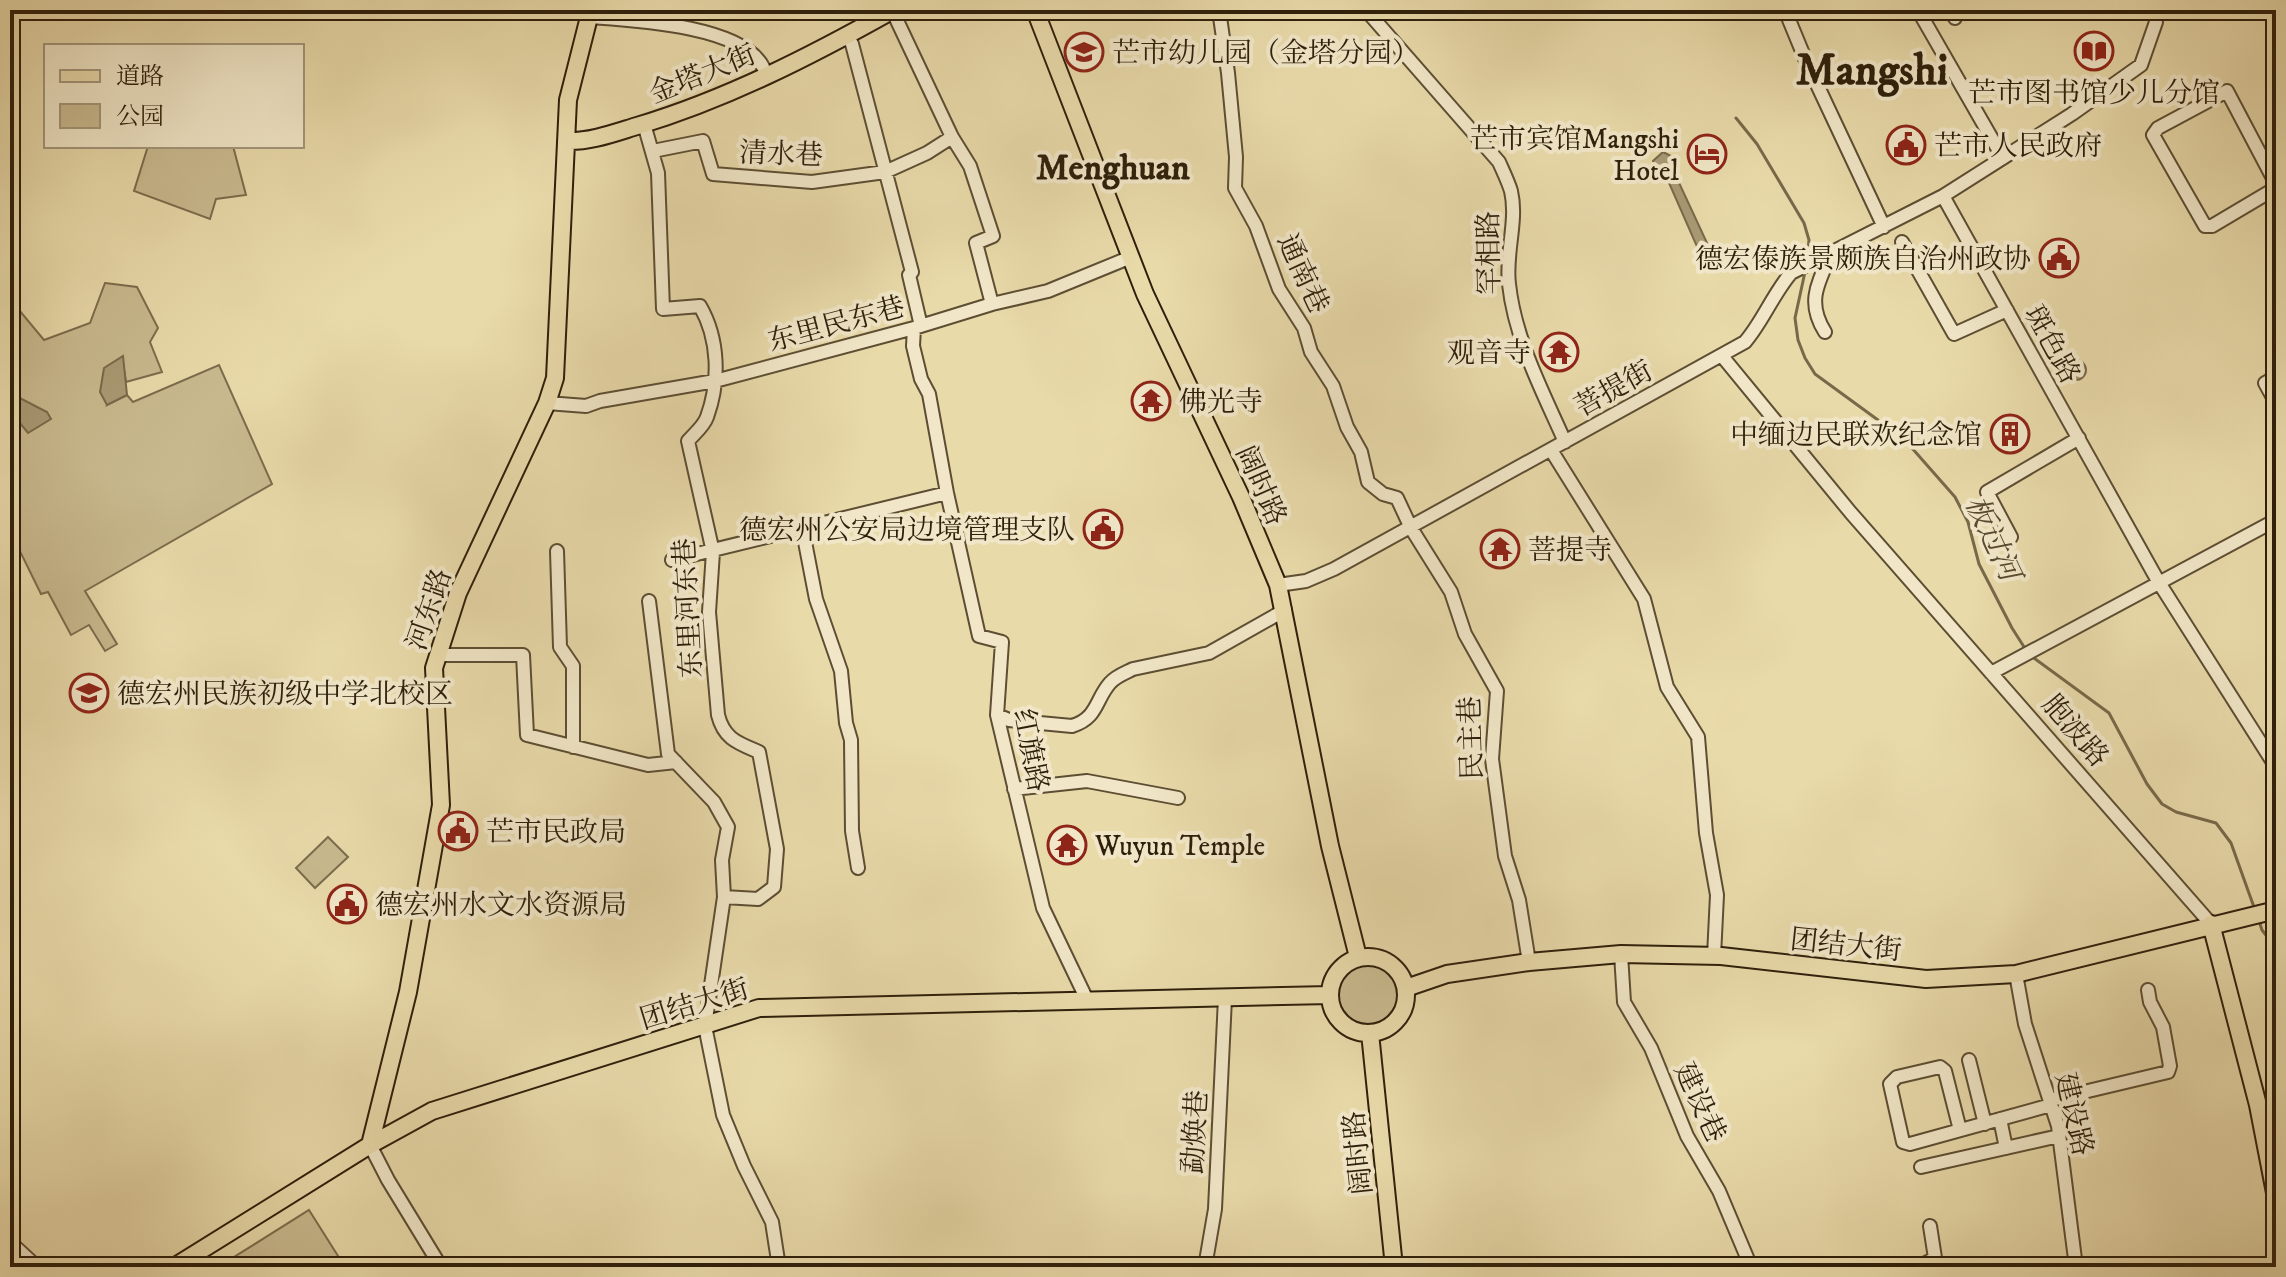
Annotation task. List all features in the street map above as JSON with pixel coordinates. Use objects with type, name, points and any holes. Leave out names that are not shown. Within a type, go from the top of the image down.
[{"type":"main road","name":"金塔大街","points":[[566,136],[659,109],[763,67],[872,10]]},
{"type":"main road","name":"金塔大街","points":[[566,136],[591,139],[680,113],[753,82],[892,10]]},
{"type":"main road","name":"阔时路","points":[[1035,10],[1145,294],[1241,497],[1278,585],[1330,846],[1358,957]]},
{"type":"main road","name":"河东路","points":[[370,1145],[408,992],[441,805],[434,668],[437,655],[458,593],[547,403],[555,378],[568,100],[588,14]]},
{"type":"main road","name":"团结大街","points":[[1406,988],[1447,974],[1529,962],[1621,954],[1714,956],[1926,979],[2016,974],[2276,910]]},
{"type":"main road","name":"胞波路","points":[[2211,924],[2258,1105],[2276,1198]]},
{"type":"main road","points":[[1358,957],[1383,959],[1394,966],[1406,988],[1402,1013],[1394,1024],[1383,1031],[1370,1033],[1346,1026],[1338,1018],[1330,995],[1337,971],[1346,962],[1358,957]]},
{"type":"main road","name":"团结大街","points":[[174,1267],[370,1145],[432,1111],[759,1008],[1330,995]]},
{"type":"main road","name":"阔时路","points":[[1370,1033],[1394,1267]]},
{"type":"street","points":[[677,10],[679,26]]},
{"type":"street","points":[[892,10],[952,137],[970,166],[993,236],[976,243],[992,304]]},
{"type":"street","name":"通南巷","points":[[1219,10],[1236,157],[1235,188],[1256,226],[1279,289],[1304,328],[1311,352],[1333,386],[1347,427],[1361,452],[1368,482],[1383,494],[1397,498],[1411,528]]},
{"type":"street","name":"罕相路","points":[[1366,10],[1499,162],[1511,191],[1508,282],[1514,316],[1565,442]]},
{"type":"street","points":[[1785,10],[1884,227]]},
{"type":"street","points":[[1918,10],[2003,158]]},
{"type":"street","points":[[1943,196],[2072,114],[2141,65],[2156,22],[2154,10]]},
{"type":"street","points":[[588,14],[695,28],[758,56],[763,67]]},
{"type":"street","points":[[847,36],[852,44],[912,272],[909,275],[917,327]]},
{"type":"street","points":[[2227,91],[2276,186],[2212,226],[2205,226],[2153,135],[2158,128],[2227,91]]},
{"type":"street","name":"东里河东巷","points":[[644,124],[658,173],[663,309],[700,306],[710,322],[717,370],[706,420],[688,441],[713,552],[709,612],[720,727],[728,738],[759,752],[777,849],[774,887],[758,899],[724,897]]},
{"type":"street","name":"清水巷","points":[[653,151],[703,141],[713,174],[812,182],[885,172],[927,153],[952,137]]},
{"type":"street","name":"菩提街","points":[[1278,585],[1306,581],[1334,569],[1722,356],[1745,342],[1757,328],[1791,273],[1943,196]]},
{"type":"street","name":"斑色路","points":[[1943,196],[2158,581],[2276,767]]},
{"type":"street","points":[[1902,242],[1954,334],[2007,310]]},
{"type":"street","points":[[1825,332],[1816,318],[1815,296],[1826,256]]},
{"type":"street","name":"东里民东巷","points":[[547,403],[586,406],[715,381],[1048,291],[1131,257]]},
{"type":"street","name":"红旗路","points":[[917,327],[913,346],[921,379],[929,394],[947,493],[979,636],[1002,642],[997,715],[1043,908],[1088,1002]]},
{"type":"street","name":"胞波路","points":[[1722,356],[1851,513],[2211,924]]},
{"type":"street","points":[[2276,377],[2265,383],[2276,403]]},
{"type":"street","points":[[2011,537],[1987,492],[2079,438]]},
{"type":"street","points":[[1551,450],[1644,599],[1667,687],[1698,737],[1706,833],[1717,895],[1714,956]]},
{"type":"street","points":[[672,560],[947,493]]},
{"type":"street","points":[[1991,673],[2276,520]]},
{"type":"street","points":[[807,526],[805,542],[816,599],[841,671],[846,723],[851,740],[852,831],[858,868]]},
{"type":"street","name":"民主巷","points":[[1411,528],[1451,592],[1465,634],[1497,691],[1492,759],[1505,856],[1519,900],[1529,962]]},
{"type":"street","points":[[557,551],[560,647],[573,666],[573,747]]},
{"type":"street","points":[[649,601],[668,754],[714,802],[728,827],[722,860],[724,897],[705,1026],[723,1115],[772,1222],[779,1267]]},
{"type":"street","points":[[997,715],[1009,720],[1072,726],[1087,719],[1110,682],[1121,675],[1133,669],[1209,653],[1285,610]]},
{"type":"street","points":[[437,655],[523,655],[527,735],[648,765],[676,762]]},
{"type":"street","points":[[1014,789],[1087,781],[1178,798]]},
{"type":"street","name":"建设巷","points":[[1621,954],[1624,1002],[1651,1048],[1687,1136],[1719,1191],[1751,1267]]},
{"type":"street","name":"建设路","points":[[2016,974],[2025,1024],[2059,1136],[2076,1267]]},
{"type":"street","points":[[1960,1158],[1957,1131],[1945,1071],[1940,1067],[1897,1077],[1890,1084],[1903,1142],[1910,1144],[1957,1131],[1985,1124],[2050,1102],[2168,1072],[2170,1066],[2163,1027],[2150,1002],[2148,990]]},
{"type":"street","name":"勐焕巷","points":[[1205,1267],[1215,1209],[1225,998]]},
{"type":"street","points":[[1969,1060],[1985,1124]]},
{"type":"street","points":[[2000,1119],[2006,1148]]},
{"type":"street","points":[[1921,1167],[2059,1136]]},
{"type":"street","points":[[370,1145],[441,1267]]},
{"type":"street","points":[[1923,1267],[1935,1258],[1930,1226]]},
{"type":"street","points":[[10,1242],[37,1267]]},
{"type":"green space","points":[[147,148],[234,148],[246,195],[216,199],[210,219],[134,191]]},
{"type":"green space","points":[[105,283],[137,287],[158,328],[150,342],[162,372],[126,382],[122,357],[107,405],[127,395],[133,402],[219,365],[272,484],[85,591],[117,644],[105,651],[89,625],[71,635],[48,592],[41,594],[10,531],[10,324],[20,311],[44,340],[90,323]]},
{"type":"green space","points":[[328,837],[348,857],[315,888],[296,868]]},
{"type":"green space","points":[[1368,964],[1389,973],[1398,994],[1389,1015],[1368,1024],[1347,1015],[1338,994],[1347,973]]},
{"type":"green space","points":[[309,1210],[345,1267],[218,1267]]},
{"type":"shaded area","points":[[1663,152],[1675,158],[1674,172],[1718,261],[1715,270],[1706,267],[1666,176],[1654,170],[1653,161]]},
{"type":"shaded area","points":[[123,356],[127,395],[107,405],[100,392],[104,368]]},
{"type":"shaded area","points":[[2072,360],[2080,360],[2086,370],[2080,380],[2072,380],[2066,374],[2066,366]]},
{"type":"shaded area","points":[[12,394],[47,412],[51,419],[28,433],[10,411]]},
{"type":"waterway","name":"板过河","points":[[1736,118],[1757,144],[1804,223],[1809,240],[1807,261]]},
{"type":"waterway","name":"板过河","points":[[1805,272],[1795,318],[1798,340],[1805,358],[1815,374],[1904,439],[1955,497],[1968,522],[1979,564],[2026,650]]},
{"type":"waterway","name":"板过河","points":[[2031,656],[2109,713],[2147,784],[2162,804],[2176,812],[2216,823],[2231,843],[2255,910]]},
{"type":"waterway","name":"板过河","points":[[2259,921],[2276,948]]},
{"type":"place","name":"芒市图书馆少儿分馆","points":[[2094,51]]},
{"type":"place","name":"芒市幼儿园（金塔分园）","points":[[1084,52]]},
{"type":"place","name":"芒市人民政府","points":[[1906,145]]},
{"type":"place","name":"芒市宾馆Mangshi Hotel","points":[[1707,154]]},
{"type":"place","name":"德宏傣族景颇族自治州政协","points":[[2059,258]]},
{"type":"place","name":"观音寺","points":[[1559,352]]},
{"type":"place","name":"佛光寺","points":[[1151,401]]},
{"type":"place","name":"中缅边民联欢纪念馆","points":[[2010,434]]},
{"type":"place","name":"德宏州公安局边境管理支队","points":[[1103,529]]},
{"type":"place","name":"菩提寺","points":[[1500,549]]},
{"type":"place","name":"德宏州民族初级中学北校区","points":[[89,693]]},
{"type":"place","name":"芒市民政局","points":[[458,831]]},
{"type":"place","name":"Wuyun Temple","points":[[1067,845]]},
{"type":"place","name":"德宏州水文水资源局","points":[[347,904]]},
{"type":"district","name":"Mangshi","points":[[1872,69]]},
{"type":"district","name":"Menghuan","points":[[1113,166]]}]
